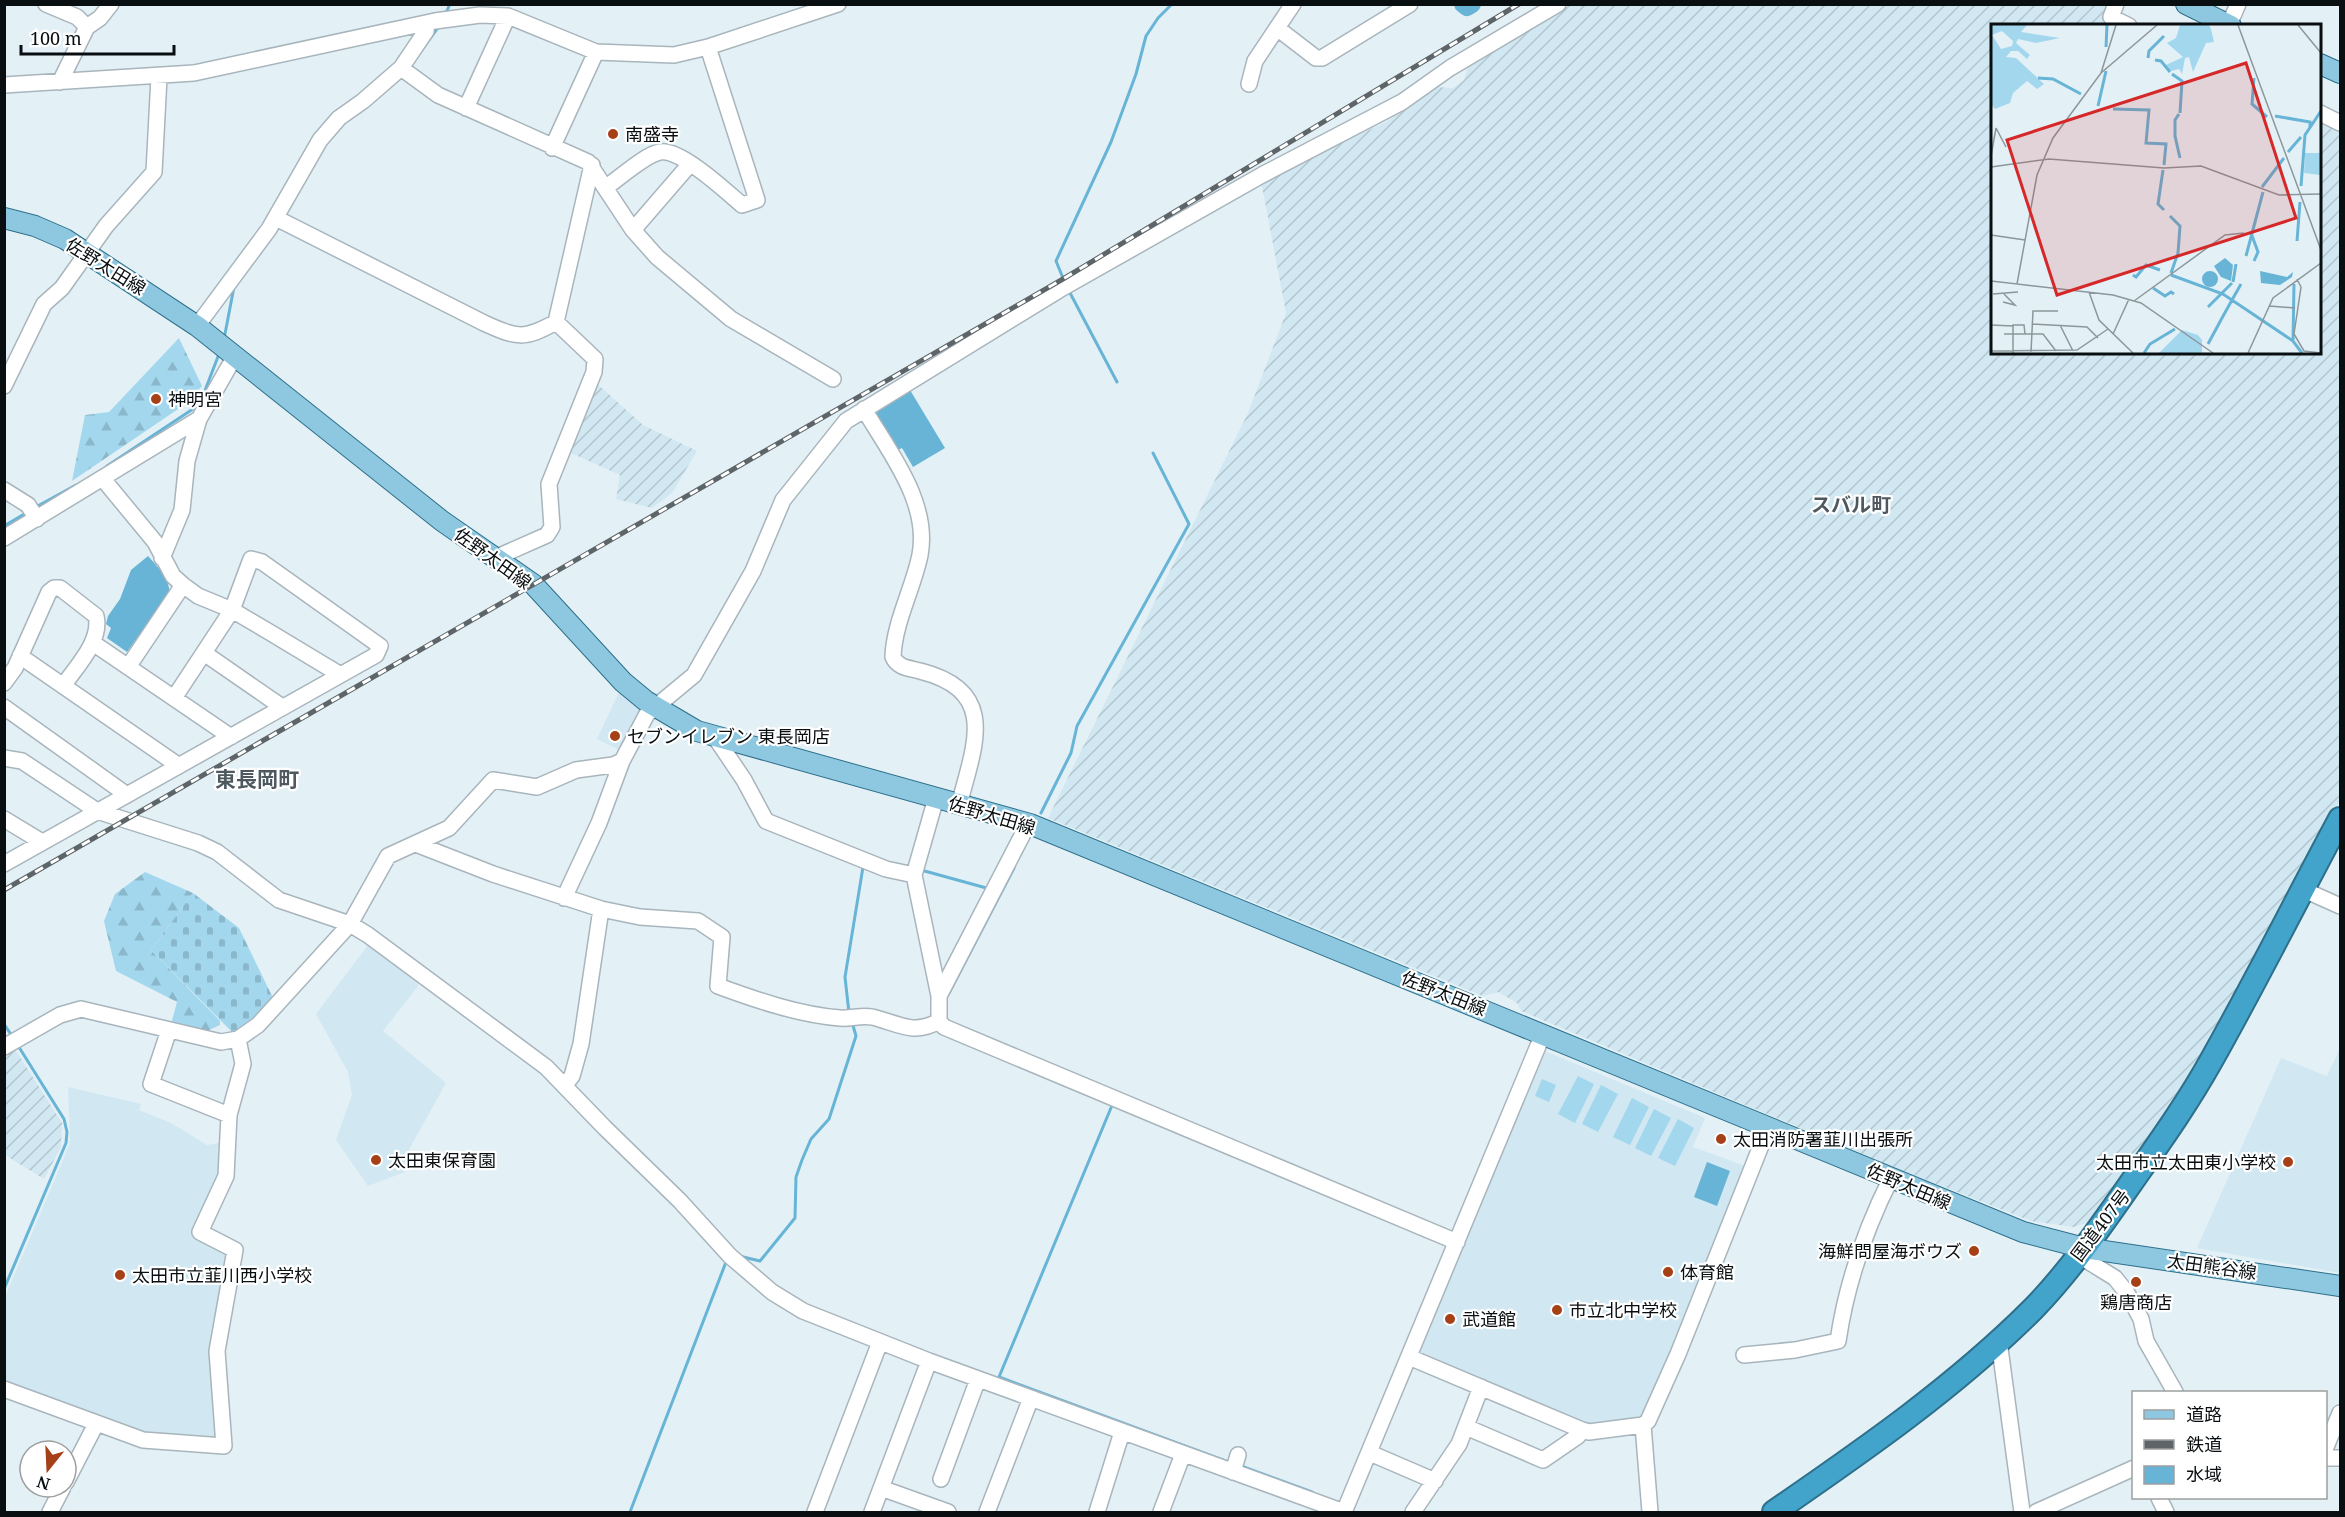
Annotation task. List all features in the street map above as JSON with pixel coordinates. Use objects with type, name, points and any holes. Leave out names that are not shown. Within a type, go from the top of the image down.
[{"type":"highway","name":"国道407号","points":[[1774,1512],[1929,1401],[2033,1309],[2081,1251],[2176,1119],[2211,1061],[2340,819]]},
{"type":"main road","points":[[2186,4],[2228,24]]},
{"type":"main road","points":[[2321,65],[2340,73]]},
{"type":"main road","name":"佐野太田線","points":[[4,218],[35,226],[88,253],[197,326],[441,521],[533,585],[623,682],[654,706],[697,731],[1028,824],[1996,1222],[2081,1251]]},
{"type":"main road","name":"太田熊谷線","points":[[2081,1251],[2340,1286]]},
{"type":"street","points":[[46,4],[77,17],[87,27]]},
{"type":"street","points":[[60,82],[87,27],[100,18],[111,4]]},
{"type":"street","points":[[4,85],[159,77],[194,72],[462,17],[508,16],[583,49],[596,52],[674,55],[708,47],[838,4]]},
{"type":"street","points":[[1249,84],[1255,61],[1293,4]]},
{"type":"street","points":[[1277,28],[1316,58],[1322,58],[1410,4]]},
{"type":"street","points":[[564,898],[598,823],[622,761],[647,714],[694,675],[753,571],[783,500],[846,421],[1126,252],[1262,175],[1402,102],[1450,68],[1558,4]]},
{"type":"street","points":[[2116,4],[2111,17],[2125,24]]},
{"type":"street","points":[[2230,24],[2238,4]]},
{"type":"street","points":[[466,108],[508,16]]},
{"type":"street","points":[[197,326],[276,218],[327,130],[401,68],[426,31],[427,23]]},
{"type":"street","points":[[605,188],[660,152],[672,153],[690,164],[742,205],[757,200],[708,47]]},
{"type":"street","points":[[552,148],[596,52]]},
{"type":"street","points":[[401,68],[426,88],[592,165],[633,230],[657,257],[731,319],[833,379]]},
{"type":"street","points":[[4,387],[44,304],[62,288],[106,226],[154,172],[159,77]]},
{"type":"street","points":[[2321,114],[2340,123]]},
{"type":"street","points":[[633,230],[690,164]]},
{"type":"street","points":[[276,218],[514,337],[532,335],[556,322],[592,165]]},
{"type":"street","points":[[495,558],[547,535],[552,527],[549,484],[594,372],[595,359],[556,322]]},
{"type":"street","points":[[162,558],[182,510],[188,461],[199,419],[235,356]]},
{"type":"street","points":[[864,409],[909,486],[921,525],[920,554],[893,657],[900,666],[942,677],[962,694],[975,716],[977,729],[975,742],[959,805]]},
{"type":"street","points":[[4,538],[199,419]]},
{"type":"street","points":[[103,479],[154,542],[173,576],[183,585],[198,596],[232,610],[339,675]]},
{"type":"street","points":[[4,490],[28,506],[38,519]]},
{"type":"street","points":[[4,864],[380,651],[377,642],[262,562],[251,559],[232,610],[174,698]]},
{"type":"street","points":[[128,666],[183,585]]},
{"type":"street","points":[[4,683],[20,656],[49,592],[54,588],[60,588],[96,616],[98,623],[93,643],[63,686]]},
{"type":"street","points":[[93,643],[231,737]]},
{"type":"street","points":[[204,653],[282,707]]},
{"type":"street","points":[[20,656],[179,766]]},
{"type":"street","points":[[4,707],[127,795]]},
{"type":"street","points":[[715,737],[744,780],[766,821],[886,869],[916,871]]},
{"type":"street","points":[[4,758],[22,760],[97,811],[198,843],[217,852],[279,900],[350,924],[546,1066],[605,1128],[680,1201],[730,1256],[772,1292],[821,1320],[1344,1512],[1543,1034]]},
{"type":"street","points":[[11,1043],[60,1015],[81,1009],[221,1042],[238,1039],[258,1025],[350,924],[388,856],[449,828],[493,780],[537,787],[576,770],[614,765],[622,761]]},
{"type":"street","points":[[936,798],[916,871],[939,996],[939,1021],[944,1027],[1458,1242]]},
{"type":"street","points":[[4,819],[42,842]]},
{"type":"street","points":[[939,996],[1028,824]]},
{"type":"street","points":[[416,844],[564,898],[601,909],[640,916],[698,921],[722,937],[718,986],[802,1011],[848,1018],[873,1017],[898,1027],[927,1028],[939,1021]]},
{"type":"street","points":[[2302,889],[2340,906]]},
{"type":"street","points":[[564,1085],[572,1076],[581,1044],[601,909]]},
{"type":"street","points":[[169,1030],[151,1084],[229,1116]]},
{"type":"street","points":[[4,1389],[143,1440],[224,1446],[217,1352],[235,1250],[200,1232],[226,1176],[229,1116],[243,1064],[238,1039]]},
{"type":"street","points":[[1409,1357],[1582,1430],[1589,1432],[1643,1425],[1648,1421],[1678,1354],[1768,1128]]},
{"type":"street","points":[[1744,1355],[1796,1350],[1839,1341],[1841,1319],[1851,1281],[1891,1178]]},
{"type":"street","points":[[2081,1251],[2115,1278],[2127,1293],[2141,1319],[2146,1341],[2174,1391]]},
{"type":"street","points":[[1999,1341],[2022,1512]]},
{"type":"street","points":[[815,1512],[880,1342]]},
{"type":"street","points":[[872,1512],[929,1361]]},
{"type":"street","points":[[941,1479],[978,1379]]},
{"type":"street","points":[[1413,1512],[1459,1444],[1481,1387]]},
{"type":"street","points":[[987,1512],[1031,1398]]},
{"type":"street","points":[[2327,1442],[2340,1413]]},
{"type":"street","points":[[78,1459],[96,1424]]},
{"type":"street","points":[[1643,1425],[1650,1512]]},
{"type":"street","points":[[1466,1427],[1543,1460],[1578,1436],[1582,1430]]},
{"type":"street","points":[[1097,1512],[1122,1432]]},
{"type":"street","points":[[1370,1453],[1434,1481]]},
{"type":"street","points":[[1161,1512],[1183,1454]]},
{"type":"street","points":[[1233,1472],[1238,1455]]},
{"type":"street","points":[[2036,1512],[2132,1468]]},
{"type":"street","points":[[881,1488],[948,1512]]},
{"type":"shaded area","points":[[1570,5],[2113,5],[2121,24],[1991,24],[1991,354],[2321,354],[2321,116],[2340,125],[2340,800],[2200,1063],[2098,1214],[2096,1213],[2086,1223],[2074,1227],[2031,1221],[1896,1168],[1521,1011],[1517,1003],[1498,992],[1483,996],[1048,818],[1248,413],[1286,313],[1261,181],[1386,122],[1437,87],[1453,88],[1464,80],[1469,63]]},
{"type":"shaded area","points":[[593,380],[643,425],[697,451],[672,493],[652,508],[616,499],[620,475],[562,449]]},
{"type":"shaded area","points":[[620,690],[644,711],[624,752],[597,739]]},
{"type":"shaded area","points":[[368,945],[418,982],[418,986],[383,1031],[446,1083],[406,1155],[405,1172],[368,1186],[336,1140],[352,1095],[348,1072],[316,1014]]},
{"type":"shaded area","points":[[13,1046],[62,1123],[61,1147],[44,1179],[5,1155],[4,1050]]},
{"type":"shaded area","name":"太田市立太田東小学校","points":[[2340,1048],[2340,1273],[2197,1248],[2281,1058],[2327,1076]]},
{"type":"shaded area","points":[[1545,1051],[1705,1118],[1693,1147],[1745,1166],[1643,1421],[1590,1427],[1418,1356]]},
{"type":"shaded area","name":"太田市立韮川西小学校","points":[[68,1087],[141,1104],[139,1110],[171,1123],[207,1145],[224,1142],[221,1174],[193,1235],[229,1254],[210,1365],[218,1434],[212,1441],[146,1435],[5,1384],[5,1297],[70,1143]]},
{"type":"green space","name":"神明宮","points":[[179,338],[202,386],[187,403],[72,481],[85,415],[109,412]]},
{"type":"green space","points":[[145,872],[193,893],[151,950],[220,1021],[220,1025],[207,1031],[171,1024],[177,1002],[116,971],[104,921],[115,894]]},
{"type":"green space","points":[[193,893],[239,928],[273,998],[253,1019],[233,1033],[151,950]]},
{"type":"green space","points":[[1578,1076],[1594,1084],[1575,1123],[1558,1114]]},
{"type":"green space","points":[[1542,1079],[1556,1085],[1549,1102],[1535,1096]]},
{"type":"green space","points":[[1601,1085],[1618,1094],[1598,1132],[1582,1124]]},
{"type":"green space","points":[[1632,1098],[1649,1107],[1630,1145],[1613,1137]]},
{"type":"green space","points":[[1654,1109],[1671,1118],[1651,1156],[1635,1148]]},
{"type":"green space","points":[[1678,1119],[1694,1128],[1675,1166],[1658,1158]]},
{"type":"water","points":[[910,390],[945,448],[913,467],[902,448],[896,451],[875,415],[878,409]]},
{"type":"water","points":[[148,556],[166,576],[170,592],[127,652],[107,638],[111,628],[106,624],[108,616],[120,599],[131,570]]},
{"type":"water","points":[[1707,1162],[1730,1171],[1717,1206],[1694,1197]]},
{"type":"waterway","points":[[445,15],[450,4]]},
{"type":"waterway","points":[[1065,283],[1056,261],[1111,142],[1136,74],[1146,36],[1158,18],[1172,4]]},
{"type":"waterway","points":[[1463,4],[1467,7],[1472,4]]},
{"type":"waterway","points":[[418,55],[439,26]]},
{"type":"waterway","points":[[224,339],[234,287]]},
{"type":"waterway","points":[[1069,291],[1117,382]]},
{"type":"waterway","points":[[107,466],[193,409],[204,393],[219,354]]},
{"type":"waterway","points":[[1041,813],[1071,753],[1077,726],[1189,524],[1153,453]]},
{"type":"waterway","points":[[34,508],[76,485]]},
{"type":"waterway","points":[[4,526],[26,513]]},
{"type":"waterway","points":[[849,1013],[845,977],[863,867]]},
{"type":"waterway","points":[[949,993],[1014,868]]},
{"type":"waterway","points":[[921,870],[990,889]]},
{"type":"waterway","points":[[739,1256],[760,1261],[795,1218],[796,1177],[811,1139],[829,1119],[856,1036],[852,1022]]},
{"type":"waterway","points":[[4,1024],[12,1036]]},
{"type":"waterway","points":[[4,1289],[66,1143],[67,1132],[64,1119],[17,1044]]},
{"type":"waterway","points":[[1113,1103],[999,1377],[1231,1463]]},
{"type":"waterway","points":[[630,1512],[726,1262]]},
{"type":"waterway","points":[[1241,1466],[1312,1492]]},
{"type":"railway","points":[[4,890],[1063,279],[1519,4]]},
{"type":"place","name":"南盛寺","points":[[613,134]]},
{"type":"place","name":"神明宮","points":[[156,399]]},
{"type":"place","name":"セブンイレブン 東長岡店","points":[[615,736]]},
{"type":"place","name":"太田消防署韮川出張所","points":[[1721,1139]]},
{"type":"place","name":"太田東保育園","points":[[376,1160]]},
{"type":"place","name":"太田市立太田東小学校","points":[[2288,1162]]},
{"type":"place","name":"海鮮問屋海ボウズ","points":[[1974,1251]]},
{"type":"place","name":"体育館","points":[[1668,1272]]},
{"type":"place","name":"太田市立韮川西小学校","points":[[120,1275]]},
{"type":"place","name":"鶏唐商店","points":[[2136,1282]]},
{"type":"place","name":"市立北中学校","points":[[1557,1310]]},
{"type":"place","name":"武道館","points":[[1450,1319]]},
{"type":"district","name":"スバル町","points":[[1851,504]]},
{"type":"district","name":"東長岡町","points":[[257,779]]}]
